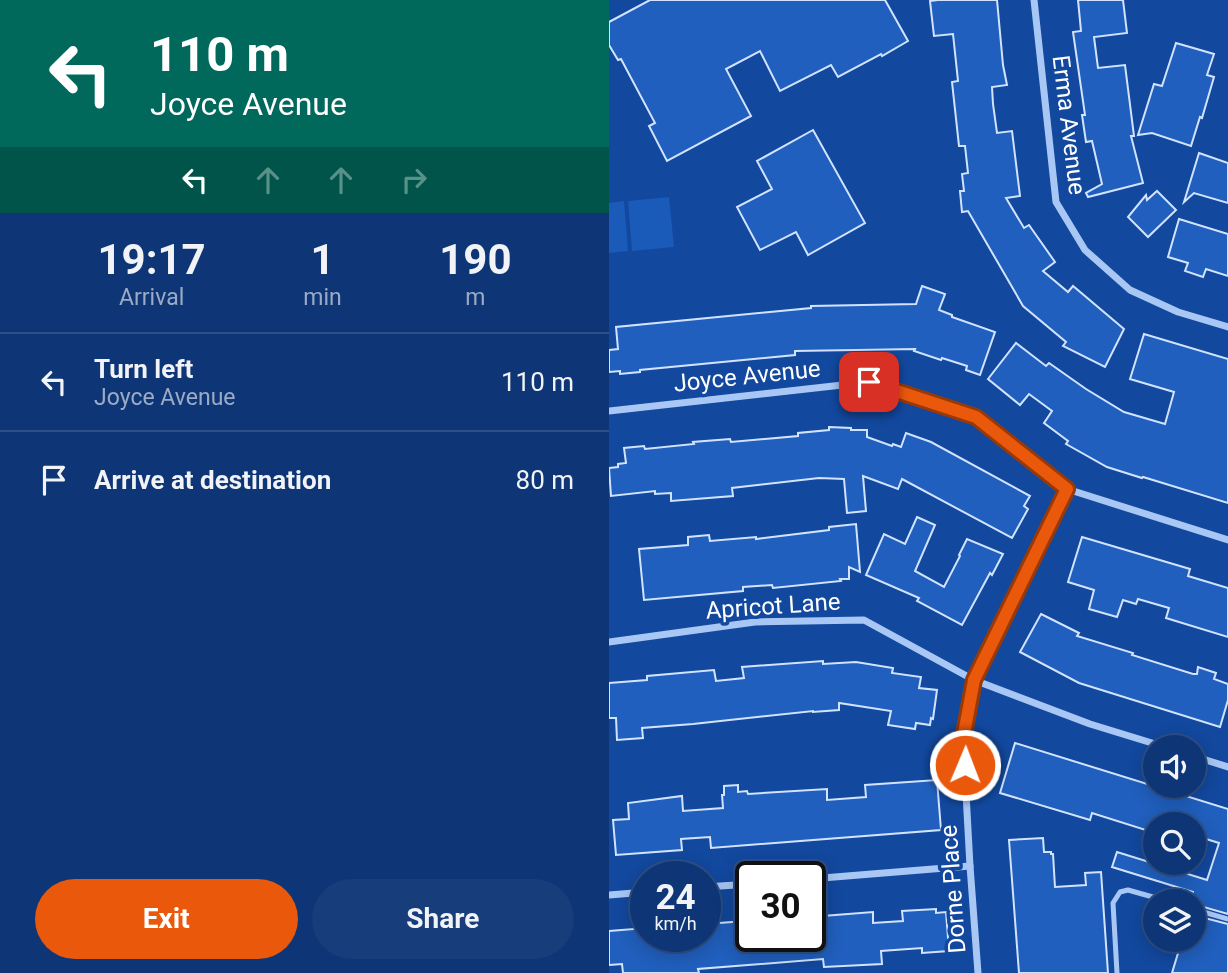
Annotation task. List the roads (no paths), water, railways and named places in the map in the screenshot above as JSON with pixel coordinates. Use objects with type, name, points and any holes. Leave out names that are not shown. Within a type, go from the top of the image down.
[{"type":"street","name":"Erma Avenue","points":[[1034,0],[1056,202],[1084,250],[1130,290],[1178,312],[1228,327]]},
{"type":"street","name":"Joyce Avenue","points":[[609,411],[869,382],[976,417],[1067,489],[1228,540]]},
{"type":"street","name":"Dorne Place","points":[[978,973],[963,739],[974,680],[1067,489]]},
{"type":"street","name":"Apricot Lane","points":[[609,642],[755,622],[864,620],[974,680],[1090,724],[1143,740]]},
{"type":"street","points":[[1206,760],[1228,767]]},
{"type":"street","points":[[826,878],[970,866]]},
{"type":"street","points":[[609,895],[630,893]]},
{"type":"lane","points":[[1117,973],[1113,903],[1121,892],[1128,890],[1143,894]]},
{"type":"lane","points":[[1206,913],[1228,919]]}]
